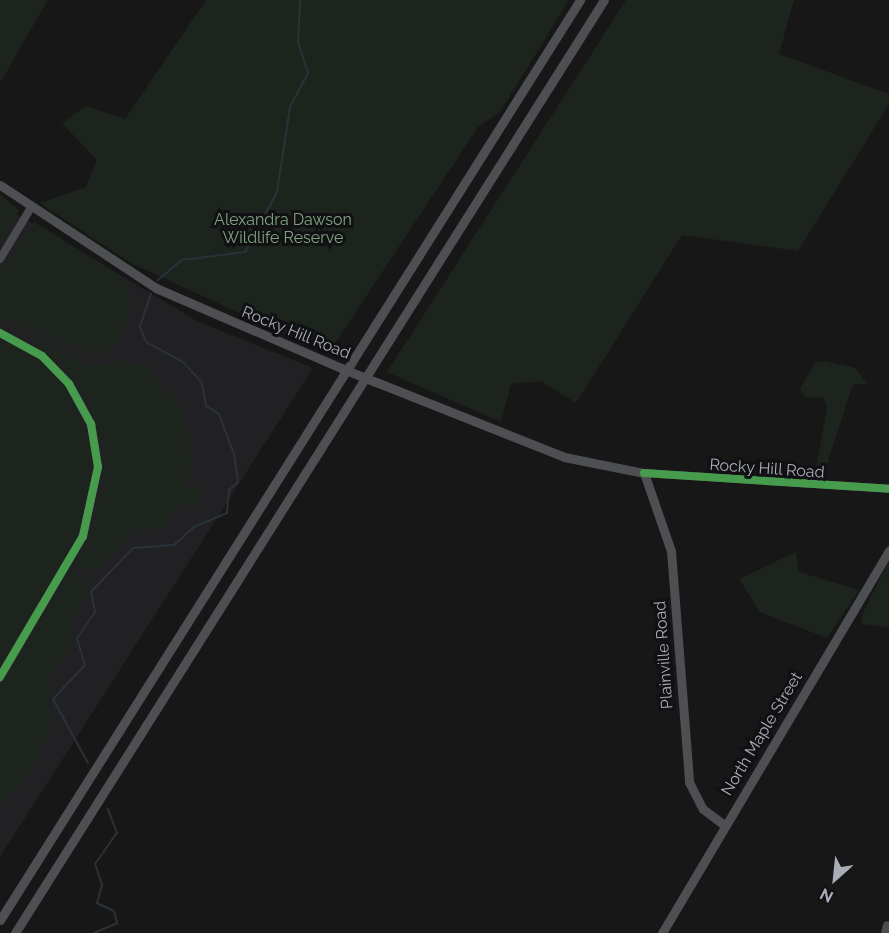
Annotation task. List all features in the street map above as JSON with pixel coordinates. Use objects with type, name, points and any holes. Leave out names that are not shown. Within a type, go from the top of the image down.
[{"type":"main road","points":[[0,920],[580,0]]},
{"type":"main road","points":[[15,933],[604,0]]},
{"type":"main road","name":"Rocky Hill Road","points":[[0,185],[165,293],[340,368],[564,457],[644,473]]},
{"type":"main road","name":"Plainville Road","points":[[644,473],[671,551],[689,782],[704,809],[724,825]]},
{"type":"main road","name":"North Maple Street","points":[[662,933],[889,550]]},
{"type":"street","points":[[0,259],[32,206]]},
{"type":"street","points":[[0,333],[42,356],[69,384],[91,424],[98,466],[83,536],[0,676]]},
{"type":"street","name":"Rocky Hill Road","points":[[644,473],[889,489]]},
{"type":"shaded area","points":[[0,204],[199,322],[313,368],[0,857]]},
{"type":"green space","points":[[0,0],[48,0],[0,83]]},
{"type":"green space","name":"Alexandra Dawson Wildlife Reserve","points":[[206,0],[569,0],[500,112],[478,127],[328,354],[129,262],[40,203],[86,187],[97,160],[62,123],[86,106],[125,119]]},
{"type":"green space","points":[[626,0],[794,0],[779,54],[889,94],[889,104],[798,251],[682,235],[576,403],[541,381],[511,384],[501,422],[387,372]]},
{"type":"green space","points":[[0,195],[19,210],[0,247]]},
{"type":"green space","points":[[34,222],[117,273],[128,291],[130,316],[119,342],[96,354],[0,318],[0,274]]},
{"type":"green space","points":[[0,335],[57,369],[98,455],[80,542],[0,677]]},
{"type":"green space","points":[[36,339],[90,367],[120,361],[143,364],[184,410],[192,458],[186,487],[205,488],[196,506],[178,503],[165,527],[133,531],[97,570],[73,567],[78,577],[92,580],[69,632],[70,649],[51,676],[50,732],[26,778],[0,806],[0,687],[88,541],[104,482],[102,441],[86,400],[67,372],[30,341]]},
{"type":"green space","points":[[825,361],[855,368],[868,384],[853,384],[826,467],[814,480],[827,407],[824,398],[805,397],[800,389],[815,363]]},
{"type":"green space","points":[[796,552],[799,572],[859,590],[827,638],[760,612],[739,579]]},
{"type":"green space","points":[[889,561],[889,627],[861,624],[863,613]]},
{"type":"waterway","points":[[158,280],[182,260],[245,252],[277,192],[290,107],[308,73],[298,43],[300,0]]},
{"type":"waterway","points":[[88,763],[53,699],[85,665],[77,638],[95,612],[91,592],[133,548],[174,545],[194,527],[227,513],[229,490],[238,482],[234,454],[219,414],[206,406],[202,383],[183,362],[146,342],[140,326],[151,294]]},
{"type":"waterway","points":[[94,933],[117,923],[114,911],[97,903],[102,885],[95,864],[117,833],[108,809]]},
{"type":"cycle path","points":[[0,333],[42,356],[69,384],[91,424],[98,467],[83,536],[0,677]]},
{"type":"cycle path","points":[[644,473],[889,489]]}]
